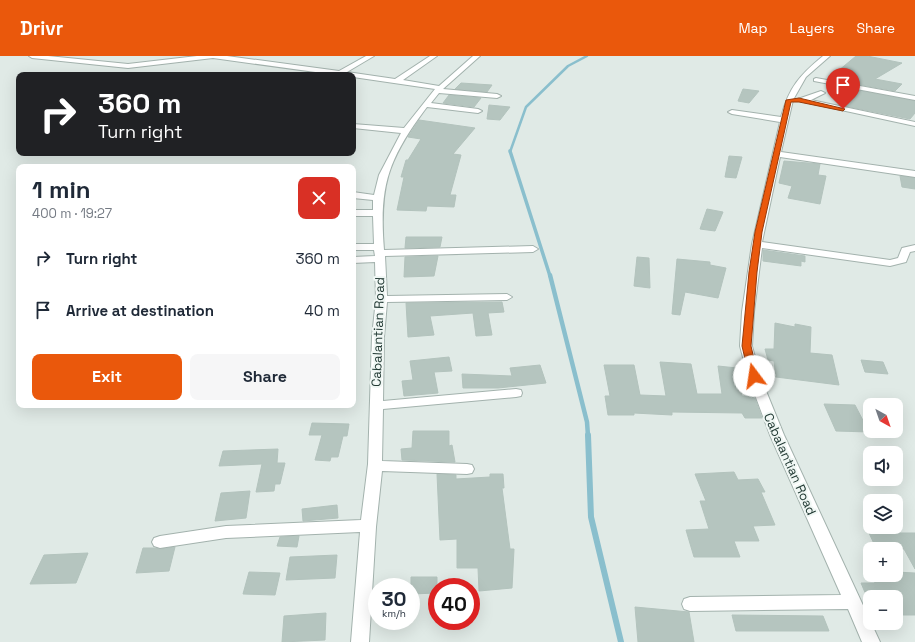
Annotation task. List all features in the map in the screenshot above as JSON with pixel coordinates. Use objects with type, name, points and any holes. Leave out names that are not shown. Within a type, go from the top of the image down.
[{"type":"street","points":[[32,56],[128,66],[197,57],[237,57],[334,72]]},
{"type":"street","points":[[343,72],[371,56]]},
{"type":"street","points":[[396,82],[434,56]]},
{"type":"street","name":"Cabalantian Road","points":[[360,642],[368,526],[374,466],[378,340],[382,299],[379,253],[379,198],[383,176],[389,162],[407,131],[426,105],[438,90],[477,56]]},
{"type":"street","name":"Cabalantian Road","points":[[827,56],[803,76],[794,100],[784,120],[757,244],[748,312],[746,346],[754,376],[776,435],[871,642]]},
{"type":"street","points":[[356,76],[438,90],[497,96]]},
{"type":"street","points":[[794,100],[812,98],[823,91],[822,82],[803,76]]},
{"type":"street","points":[[816,80],[915,98]]},
{"type":"street","points":[[794,100],[915,124]]},
{"type":"street","points":[[426,105],[478,111]]},
{"type":"street","points":[[732,112],[784,120]]},
{"type":"street","points":[[356,126],[407,131]]},
{"type":"street","points":[[776,154],[915,174]]},
{"type":"street","points":[[356,195],[379,198]]},
{"type":"street","points":[[356,214],[379,213]]},
{"type":"street","points":[[757,244],[890,263],[902,260],[906,250],[915,248]]},
{"type":"street","points":[[356,248],[379,253]]},
{"type":"street","points":[[356,259],[379,253],[533,249]]},
{"type":"street","points":[[382,299],[507,297]]},
{"type":"street","points":[[376,406],[441,398],[516,393]]},
{"type":"street","points":[[374,466],[467,469]]},
{"type":"street","points":[[160,542],[226,532],[368,526]]},
{"type":"street","points":[[690,604],[853,602]]},
{"type":"building","points":[[856,56],[867,56],[902,63],[875,79],[902,84],[895,91],[840,81],[842,78],[832,76]]},
{"type":"building","points":[[461,83],[492,85],[487,92],[455,89]]},
{"type":"building","points":[[839,87],[915,101],[915,113],[910,119],[840,105]]},
{"type":"building","points":[[743,89],[759,91],[749,103],[738,101]]},
{"type":"building","points":[[449,95],[481,98],[474,107],[443,103]]},
{"type":"building","points":[[489,105],[510,107],[500,120],[487,119]]},
{"type":"building","points":[[419,120],[475,128],[453,154],[461,155],[450,195],[456,195],[454,207],[427,206],[426,211],[397,210],[404,177],[401,177],[406,160],[408,160],[421,139],[408,137]]},
{"type":"building","points":[[729,156],[742,157],[736,178],[725,177]]},
{"type":"building","points":[[784,161],[820,164],[818,175],[826,176],[820,204],[788,198],[792,186],[779,183]]},
{"type":"building","points":[[900,176],[915,178],[915,189],[902,187]]},
{"type":"building","points":[[707,209],[723,212],[715,231],[700,229]]},
{"type":"building","points":[[406,237],[442,237],[440,247],[405,248]]},
{"type":"building","points":[[763,250],[805,256],[805,262],[801,261],[801,266],[763,261]]},
{"type":"building","points":[[438,256],[434,276],[404,277],[405,257]]},
{"type":"building","points":[[637,257],[649,258],[650,288],[634,286]]},
{"type":"building","points":[[677,259],[710,262],[710,265],[726,268],[718,298],[685,292],[680,315],[672,314]]},
{"type":"building","points":[[502,302],[504,312],[488,313],[492,335],[476,336],[473,313],[430,316],[434,335],[408,337],[406,303]]},
{"type":"building","points":[[775,323],[795,327],[795,324],[811,327],[810,353],[832,355],[839,385],[776,377],[774,361],[768,360],[765,349],[774,349]]},
{"type":"building","points":[[449,357],[452,371],[434,372],[438,393],[404,396],[402,381],[413,380],[410,361]]},
{"type":"building","points":[[861,360],[883,362],[888,374],[865,372]]},
{"type":"building","points":[[660,362],[691,364],[697,394],[722,394],[718,366],[737,368],[742,396],[754,396],[762,418],[745,418],[742,413],[672,412],[672,415],[634,413],[634,415],[608,415],[605,396],[610,396],[604,365],[634,365],[640,395],[666,396]]},
{"type":"building","points":[[540,365],[546,383],[498,388],[463,388],[462,374],[512,376],[510,368]]},
{"type":"building","points":[[824,404],[855,405],[863,420],[863,432],[836,431]]},
{"type":"building","points":[[312,423],[349,424],[347,436],[343,436],[338,457],[331,457],[330,461],[315,460],[322,435],[309,435]]},
{"type":"building","points":[[413,431],[449,431],[449,446],[452,445],[455,462],[402,460],[401,449],[412,448]]},
{"type":"building","points":[[278,449],[277,463],[285,463],[280,484],[275,484],[274,491],[256,492],[262,464],[219,466],[223,451]]},
{"type":"building","points":[[734,472],[738,480],[758,479],[765,492],[761,492],[775,525],[753,526],[759,541],[734,541],[740,557],[694,557],[686,530],[709,529],[700,501],[706,501],[695,474]]},
{"type":"building","points":[[437,474],[456,475],[456,479],[490,477],[490,474],[503,474],[504,488],[502,488],[510,549],[514,549],[512,588],[480,591],[478,568],[457,568],[457,539],[440,540]]},
{"type":"building","points":[[250,491],[246,518],[215,521],[221,493]]},
{"type":"building","points":[[337,505],[338,518],[303,521],[302,509]]},
{"type":"building","points":[[915,533],[915,569],[903,549],[903,542],[873,542],[869,534]]},
{"type":"building","points":[[299,536],[297,547],[277,546],[280,537]]},
{"type":"building","points":[[175,547],[169,571],[136,573],[143,548],[160,549]]},
{"type":"building","points":[[88,553],[76,583],[30,584],[44,555]]},
{"type":"building","points":[[337,555],[335,578],[286,580],[290,557]]},
{"type":"building","points":[[249,572],[280,573],[275,595],[243,594]]},
{"type":"building","points":[[903,572],[915,573],[915,615],[903,615],[903,590],[864,590],[861,583],[903,582]]},
{"type":"building","points":[[437,577],[428,578],[428,593],[420,594],[420,578],[411,578]]},
{"type":"building","points":[[635,607],[689,612],[694,642],[638,642]]},
{"type":"building","points":[[326,613],[325,640],[282,642],[284,616]]},
{"type":"building","points":[[732,615],[823,616],[829,631],[736,631]]},
{"type":"waterway","points":[[510,152],[526,107],[568,66],[587,56]]},
{"type":"waterway","points":[[510,152],[550,276]]},
{"type":"waterway","points":[[550,275],[587,422],[588,436]]},
{"type":"waterway","points":[[588,435],[591,517],[621,642]]},
{"type":"route","points":[[754,376],[746,346],[748,312],[753,272],[759,232],[789,100],[799,100],[843,109]]}]
